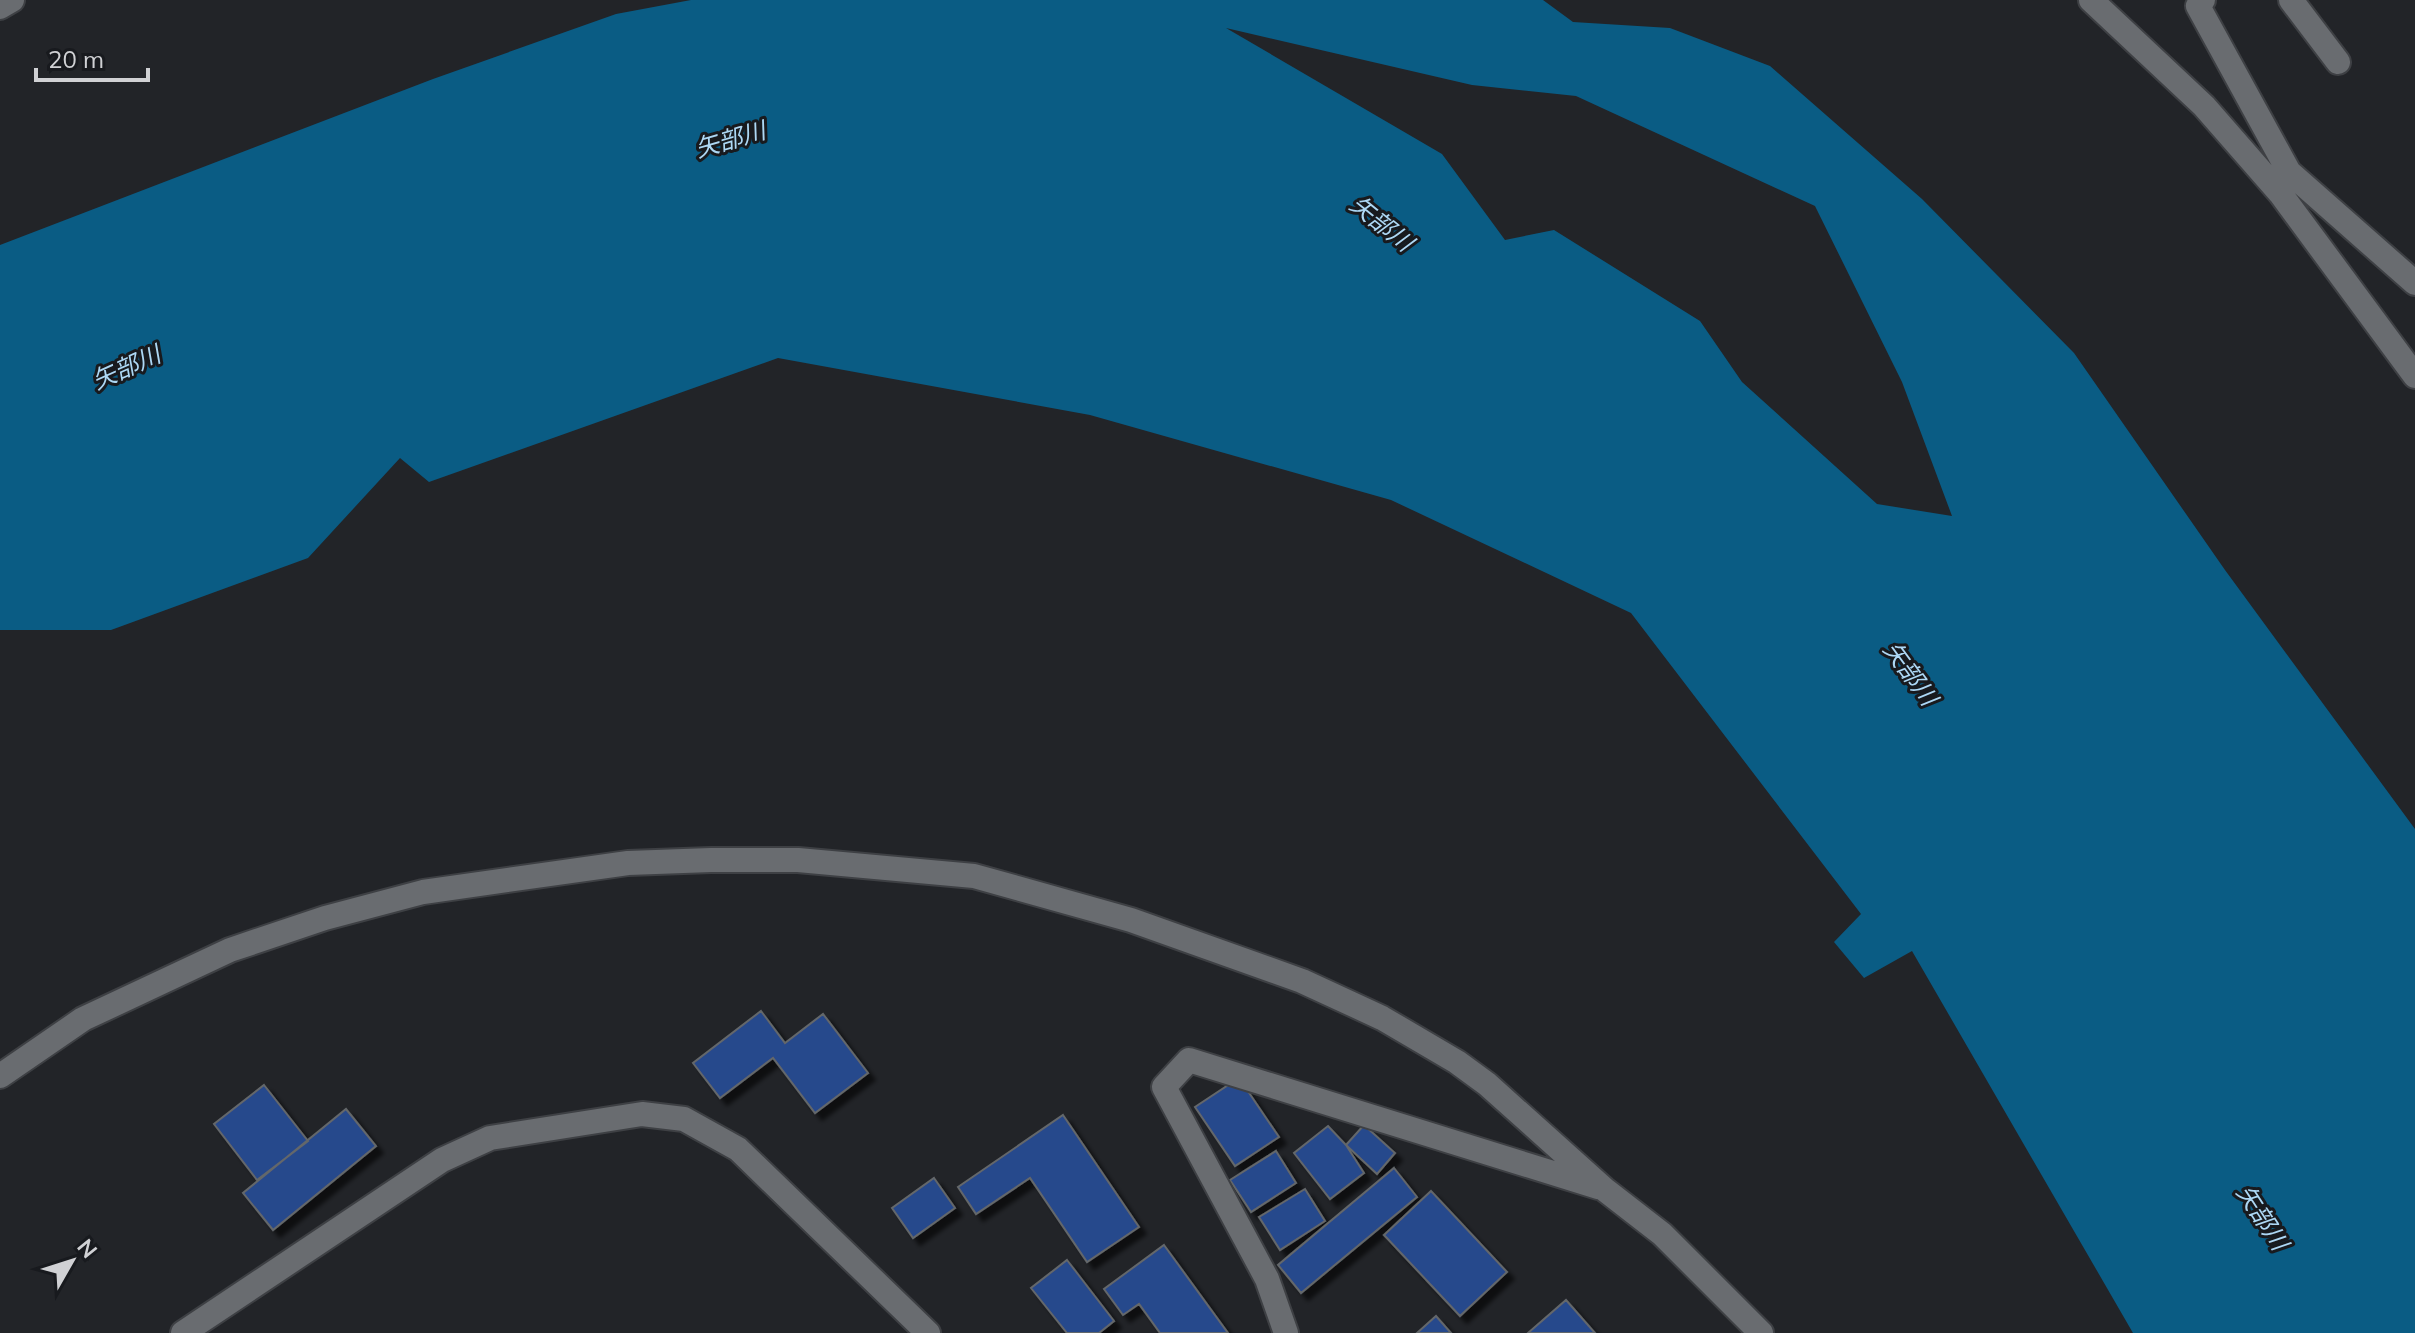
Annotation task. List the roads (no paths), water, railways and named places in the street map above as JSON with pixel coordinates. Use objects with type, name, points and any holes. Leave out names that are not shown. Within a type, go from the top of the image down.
[{"type":"street","points":[[0,7],[12,0]]},
{"type":"street","points":[[2091,0],[2281,179],[2415,283]]},
{"type":"street","points":[[2203,0],[2198,6],[2281,179],[2415,376]]},
{"type":"street","points":[[2291,0],[2338,62]]},
{"type":"street","points":[[0,1076],[83,1019],[230,950],[325,918],[423,892],[628,863],[798,860],[974,876],[1131,920],[1302,981],[1382,1018],[1457,1062],[1604,1189],[1662,1234],[1761,1333]]},
{"type":"street","points":[[1286,1333],[1267,1279],[1164,1087],[1189,1060],[1604,1189]]},
{"type":"street","points":[[183,1333],[442,1160],[490,1138],[642,1114],[684,1119],[738,1149],[928,1333]]},
{"type":"water","name":"矢部川","points":[[691,0],[1543,0],[1573,22],[1670,28],[1770,66],[1922,199],[2074,353],[2225,570],[2415,829],[2415,1333],[2133,1333],[1912,951],[1864,978],[1834,942],[1861,914],[1631,613],[1391,500],[1090,415],[778,358],[429,482],[400,458],[308,558],[111,630],[0,630],[0,245],[433,79],[616,14]],"holes":[[[1226,28],[1472,85],[1576,96],[1815,206],[1902,382],[1952,516],[1877,504],[1742,382],[1700,321],[1554,230],[1505,240],[1442,154]]]}]
